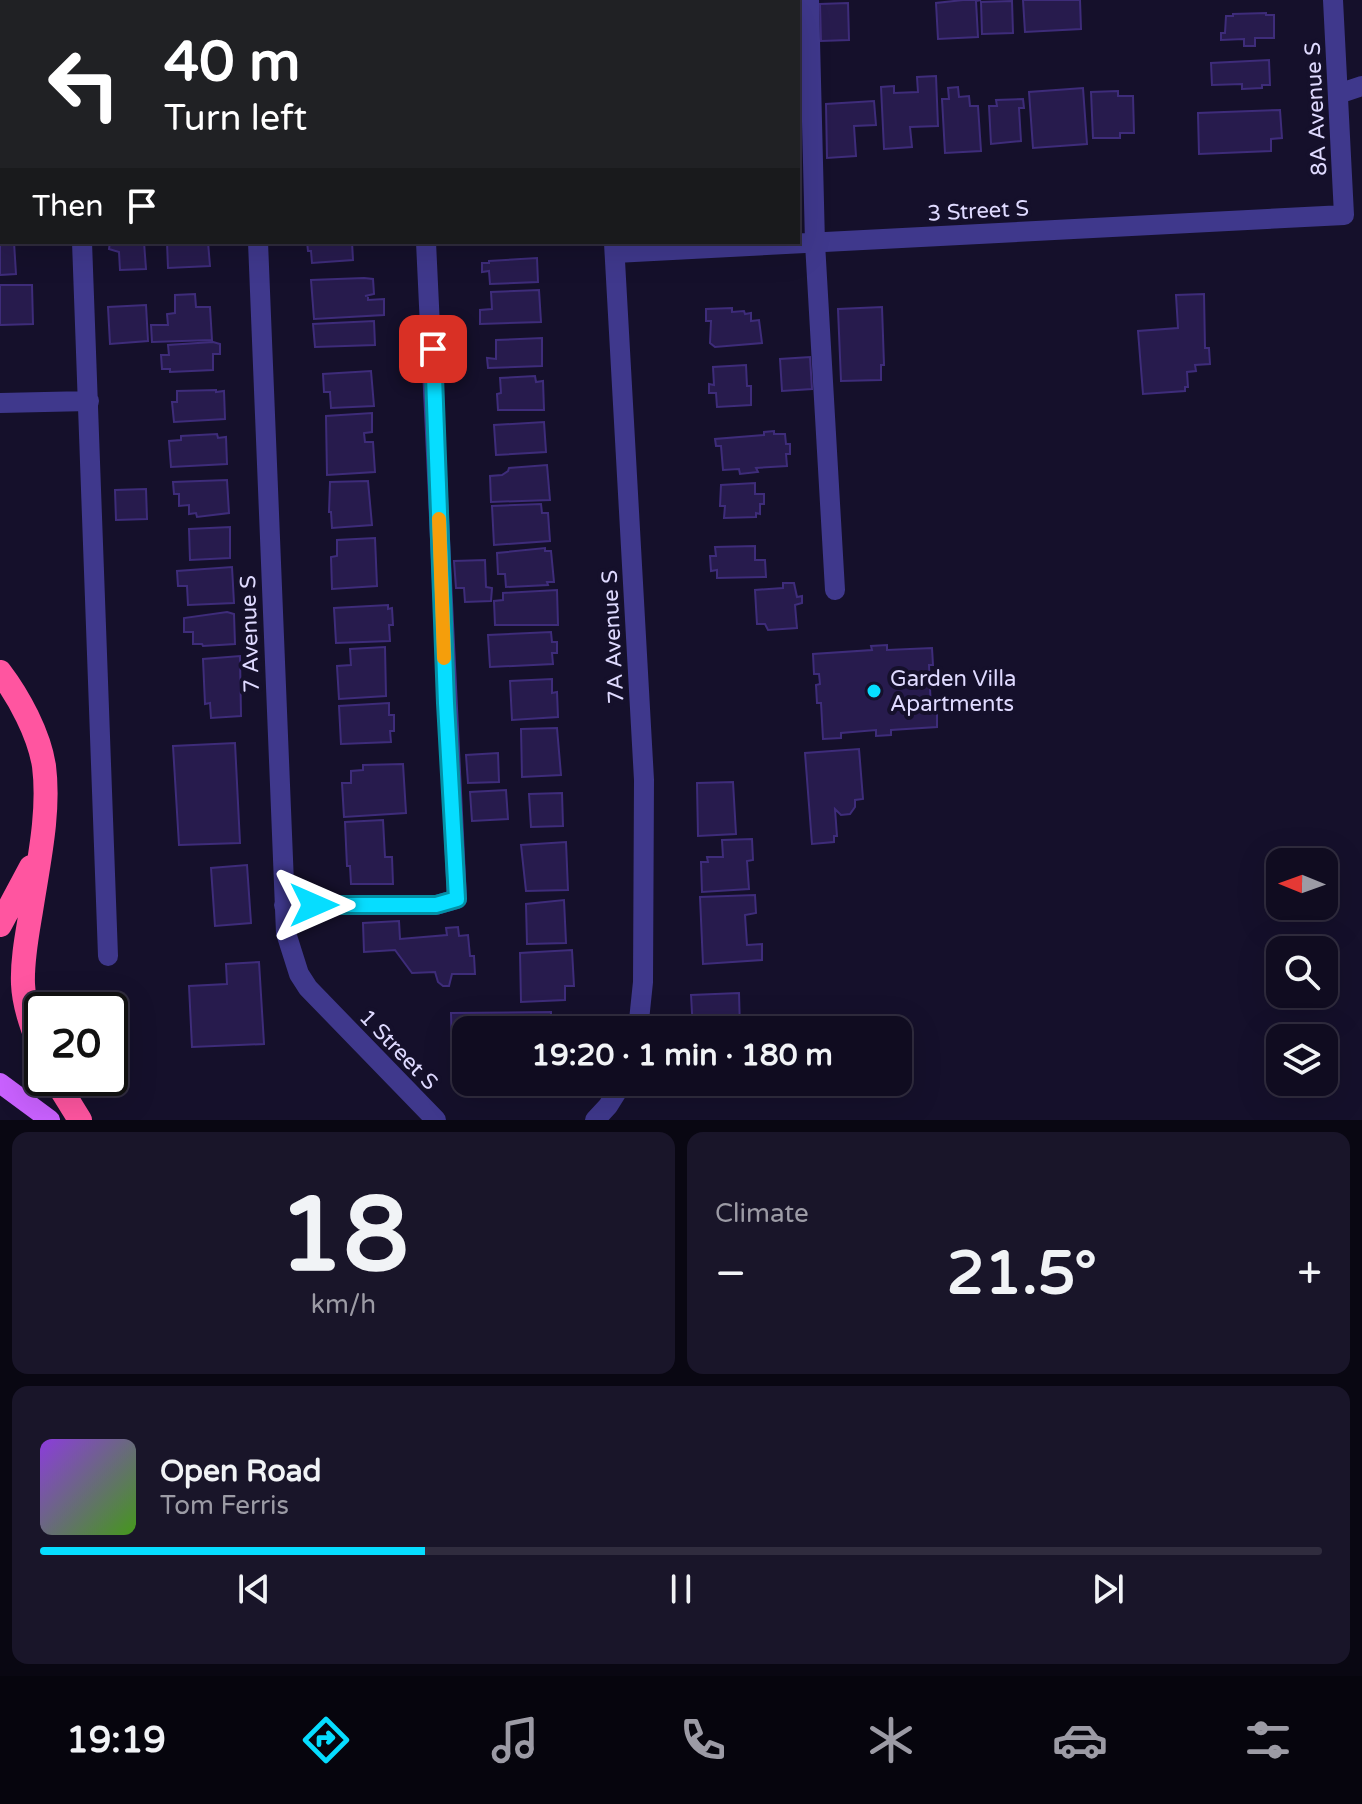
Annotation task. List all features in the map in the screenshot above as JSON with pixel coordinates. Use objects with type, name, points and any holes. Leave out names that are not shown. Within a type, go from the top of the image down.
[{"type":"highway","points":[[0,672],[30,723],[44,765],[44,813],[26,941],[24,992]]},
{"type":"highway","points":[[0,925],[40,852]]},
{"type":"highway","points":[[65,1096],[80,1120]]},
{"type":"main road","points":[[0,1083],[50,1120]]},
{"type":"street","points":[[809,0],[815,243],[835,590]]},
{"type":"street","name":"8A Avenue S","points":[[1333,0],[1344,215]]},
{"type":"street","points":[[1338,94],[1362,86]]},
{"type":"street","name":"3 Street S","points":[[800,243],[1344,215]]},
{"type":"street","points":[[82,244],[108,956]]},
{"type":"street","name":"7 Avenue S","points":[[258,244],[286,933],[299,974],[328,1012]]},
{"type":"street","points":[[284,905],[436,905],[457,899],[426,244]]},
{"type":"street","name":"3 Street S","points":[[615,248],[775,244]]},
{"type":"street","name":"7A Avenue S","points":[[615,248],[644,780],[643,982],[639,1016]]},
{"type":"street","points":[[0,403],[89,401]]},
{"type":"street","name":"1 Street S","points":[[328,1012],[436,1120]]},
{"type":"street","points":[[595,1120],[613,1096]]},
{"type":"building","points":[[981,0],[976,1],[978,37],[938,39],[936,3]]},
{"type":"building","points":[[1023,0],[1080,0],[1081,29],[1025,32]]},
{"type":"building","points":[[1012,1],[1013,33],[982,34],[981,2]]},
{"type":"building","points":[[848,3],[849,40],[821,41],[820,4]]},
{"type":"building","points":[[1274,15],[1274,38],[1255,38],[1255,46],[1244,46],[1244,39],[1221,40],[1221,33],[1225,33],[1226,16]]},
{"type":"building","points":[[1269,60],[1270,85],[1242,89],[1242,84],[1212,85],[1211,63]]},
{"type":"building","points":[[936,76],[938,126],[910,127],[912,147],[884,149],[881,87],[894,86],[894,93],[918,92],[917,77]]},
{"type":"building","points":[[958,87],[959,97],[969,96],[970,106],[978,106],[981,151],[945,153],[942,99],[949,99],[948,88]]},
{"type":"building","points":[[1083,88],[1087,144],[1033,148],[1029,92]]},
{"type":"building","points":[[1118,91],[1118,96],[1133,96],[1134,133],[1120,133],[1120,138],[1093,138],[1091,92]]},
{"type":"building","points":[[1023,99],[1024,108],[1019,108],[1021,141],[991,144],[989,106],[997,106],[996,100]]},
{"type":"building","points":[[874,101],[876,125],[854,126],[856,156],[827,158],[826,104]]},
{"type":"building","points":[[1280,110],[1282,138],[1271,139],[1271,151],[1199,154],[1198,113]]},
{"type":"building","points":[[0,244],[14,244],[16,274],[0,275]]},
{"type":"building","points":[[110,244],[144,244],[146,269],[120,270],[119,252],[109,249]]},
{"type":"building","points":[[167,244],[208,244],[210,266],[168,268]]},
{"type":"building","points":[[307,244],[352,244],[353,260],[312,263],[311,251],[308,251]]},
{"type":"building","points":[[537,258],[538,282],[490,284],[489,271],[482,272],[482,263],[489,261]]},
{"type":"building","points":[[373,279],[374,294],[365,296],[368,300],[384,299],[384,315],[314,319],[311,280]]},
{"type":"building","points":[[0,285],[32,285],[33,324],[0,325]]},
{"type":"building","points":[[539,290],[541,322],[480,324],[480,310],[492,309],[491,292]]},
{"type":"building","points":[[195,294],[196,307],[210,307],[212,340],[152,342],[151,325],[168,325],[167,314],[175,313],[175,295]]},
{"type":"building","points":[[1204,294],[1205,348],[1209,348],[1210,364],[1195,365],[1196,371],[1187,372],[1188,387],[1185,391],[1143,394],[1138,331],[1178,328],[1176,295]]},
{"type":"building","points":[[146,305],[148,341],[110,344],[108,307]]},
{"type":"building","points":[[882,307],[884,365],[881,365],[881,380],[841,381],[838,309]]},
{"type":"building","points":[[732,308],[732,312],[751,313],[751,321],[759,320],[762,343],[715,347],[710,343],[711,321],[706,321],[706,309]]},
{"type":"building","points":[[374,321],[375,345],[315,347],[313,324]]},
{"type":"building","points":[[542,338],[542,366],[488,368],[487,358],[496,359],[496,340]]},
{"type":"building","points":[[220,344],[220,354],[213,354],[213,370],[170,372],[170,369],[162,369],[161,355],[169,355],[168,345]]},
{"type":"building","points":[[810,357],[812,389],[782,391],[780,359]]},
{"type":"building","points":[[746,365],[751,405],[717,407],[716,393],[709,393],[709,384],[714,385],[713,367]]},
{"type":"building","points":[[371,371],[374,406],[331,408],[330,392],[324,392],[323,374]]},
{"type":"building","points":[[535,376],[536,382],[543,381],[544,410],[498,410],[500,378]]},
{"type":"building","points":[[177,391],[224,391],[225,419],[174,422],[172,402],[177,402]]},
{"type":"building","points":[[372,413],[372,432],[364,433],[365,442],[373,442],[375,472],[327,475],[326,416]]},
{"type":"building","points":[[544,422],[546,452],[496,455],[494,425]]},
{"type":"building","points":[[774,431],[774,434],[785,434],[786,444],[790,444],[790,454],[786,454],[787,466],[756,468],[758,472],[740,474],[739,469],[723,470],[721,446],[716,446],[715,439],[764,435],[764,432]]},
{"type":"building","points":[[217,434],[218,438],[226,437],[227,464],[171,467],[169,441],[181,440],[181,436]]},
{"type":"building","points":[[547,465],[550,500],[491,502],[490,476],[502,475],[509,468]]},
{"type":"building","points":[[227,480],[229,513],[197,517],[196,513],[189,514],[189,505],[179,506],[179,494],[174,494],[173,482]]},
{"type":"building","points":[[368,481],[372,525],[332,528],[330,482]]},
{"type":"building","points":[[755,483],[755,494],[764,494],[760,514],[756,513],[756,517],[724,518],[725,506],[720,506],[721,485]]},
{"type":"building","points":[[146,489],[147,519],[116,520],[115,490]]},
{"type":"building","points":[[541,504],[542,513],[548,513],[550,541],[494,545],[492,506]]},
{"type":"building","points":[[230,527],[230,558],[190,560],[189,529]]},
{"type":"building","points":[[375,538],[377,586],[332,589],[331,557],[337,556],[337,540]]},
{"type":"building","points":[[755,546],[755,560],[765,560],[766,577],[717,578],[717,570],[711,571],[710,556],[716,556],[715,547]]},
{"type":"building","points":[[545,548],[545,551],[551,551],[554,582],[506,587],[505,574],[498,574],[497,553]]},
{"type":"building","points":[[485,560],[486,587],[492,588],[491,601],[465,602],[464,588],[456,588],[454,561]]},
{"type":"building","points":[[232,567],[234,603],[188,605],[187,586],[178,586],[177,571]]},
{"type":"building","points":[[783,583],[794,583],[797,597],[802,596],[802,603],[795,605],[797,628],[768,630],[765,624],[757,624],[755,590],[783,588]]},
{"type":"building","points":[[557,590],[558,625],[495,625],[494,601],[503,600],[503,593]]},
{"type":"building","points":[[388,605],[388,609],[392,608],[393,625],[389,625],[390,641],[336,643],[334,608]]},
{"type":"building","points":[[227,612],[234,614],[235,644],[193,644],[193,632],[184,632],[184,618]]},
{"type":"building","points":[[551,632],[552,642],[557,642],[557,653],[552,653],[553,664],[490,667],[488,635]]},
{"type":"building","name":"Garden Villa Apartments","points":[[887,645],[887,650],[932,648],[933,665],[929,665],[931,710],[937,710],[937,727],[891,730],[891,735],[876,736],[876,730],[841,733],[841,738],[823,739],[821,703],[817,703],[819,674],[814,674],[813,654],[872,650],[871,646]]},
{"type":"building","points":[[385,647],[386,696],[339,699],[337,666],[351,665],[350,649]]},
{"type":"building","points":[[240,656],[241,716],[211,718],[210,703],[205,704],[203,659]]},
{"type":"building","points":[[552,679],[552,693],[557,692],[558,717],[512,720],[510,681]]},
{"type":"building","points":[[389,703],[389,715],[394,715],[391,742],[341,744],[339,706]]},
{"type":"building","points":[[557,728],[561,775],[522,777],[521,729]]},
{"type":"building","points":[[235,743],[240,843],[179,845],[173,746]]},
{"type":"building","points":[[859,749],[863,799],[855,800],[850,814],[841,815],[835,809],[837,836],[834,836],[834,842],[812,844],[805,753]]},
{"type":"building","points":[[498,753],[499,782],[468,783],[466,755]]},
{"type":"building","points":[[403,764],[406,813],[344,817],[342,783],[351,783],[351,771],[363,770],[363,765]]},
{"type":"building","points":[[733,782],[736,834],[698,836],[697,783]]},
{"type":"building","points":[[506,790],[508,819],[472,821],[470,792]]},
{"type":"building","points":[[562,793],[563,826],[531,827],[529,794]]},
{"type":"building","points":[[383,820],[385,857],[392,857],[393,884],[351,884],[345,822]]},
{"type":"building","points":[[752,839],[753,860],[747,861],[749,889],[702,892],[701,862],[708,862],[707,857],[723,857],[722,840]]},
{"type":"building","points":[[566,842],[568,890],[526,891],[521,845]]},
{"type":"building","points":[[247,865],[251,923],[215,926],[211,868]]},
{"type":"building","points":[[755,895],[756,913],[745,915],[747,945],[762,944],[762,960],[703,964],[700,897]]},
{"type":"building","points":[[564,900],[566,943],[527,944],[526,904]]},
{"type":"building","points":[[399,921],[400,939],[447,935],[446,928],[458,927],[459,936],[468,935],[475,974],[452,974],[449,986],[443,986],[435,972],[412,973],[395,950],[364,952],[363,923]]},
{"type":"building","points":[[572,950],[574,986],[565,986],[565,1000],[521,1002],[520,953]]},
{"type":"building","points":[[259,962],[264,1044],[192,1047],[189,986],[227,984],[226,964]]},
{"type":"building","points":[[739,993],[740,1016],[692,1016],[691,995]]},
{"type":"building","points":[[551,1012],[551,1016],[452,1016],[452,1052],[451,1013]]},
{"type":"slow traffic","points":[[439,519],[444,658]]},
{"type":"place","name":"Garden Villa Apartments","points":[[874,691]]},
{"type":"route","points":[[314,905],[436,905],[457,899],[446,703],[433,349]]}]
